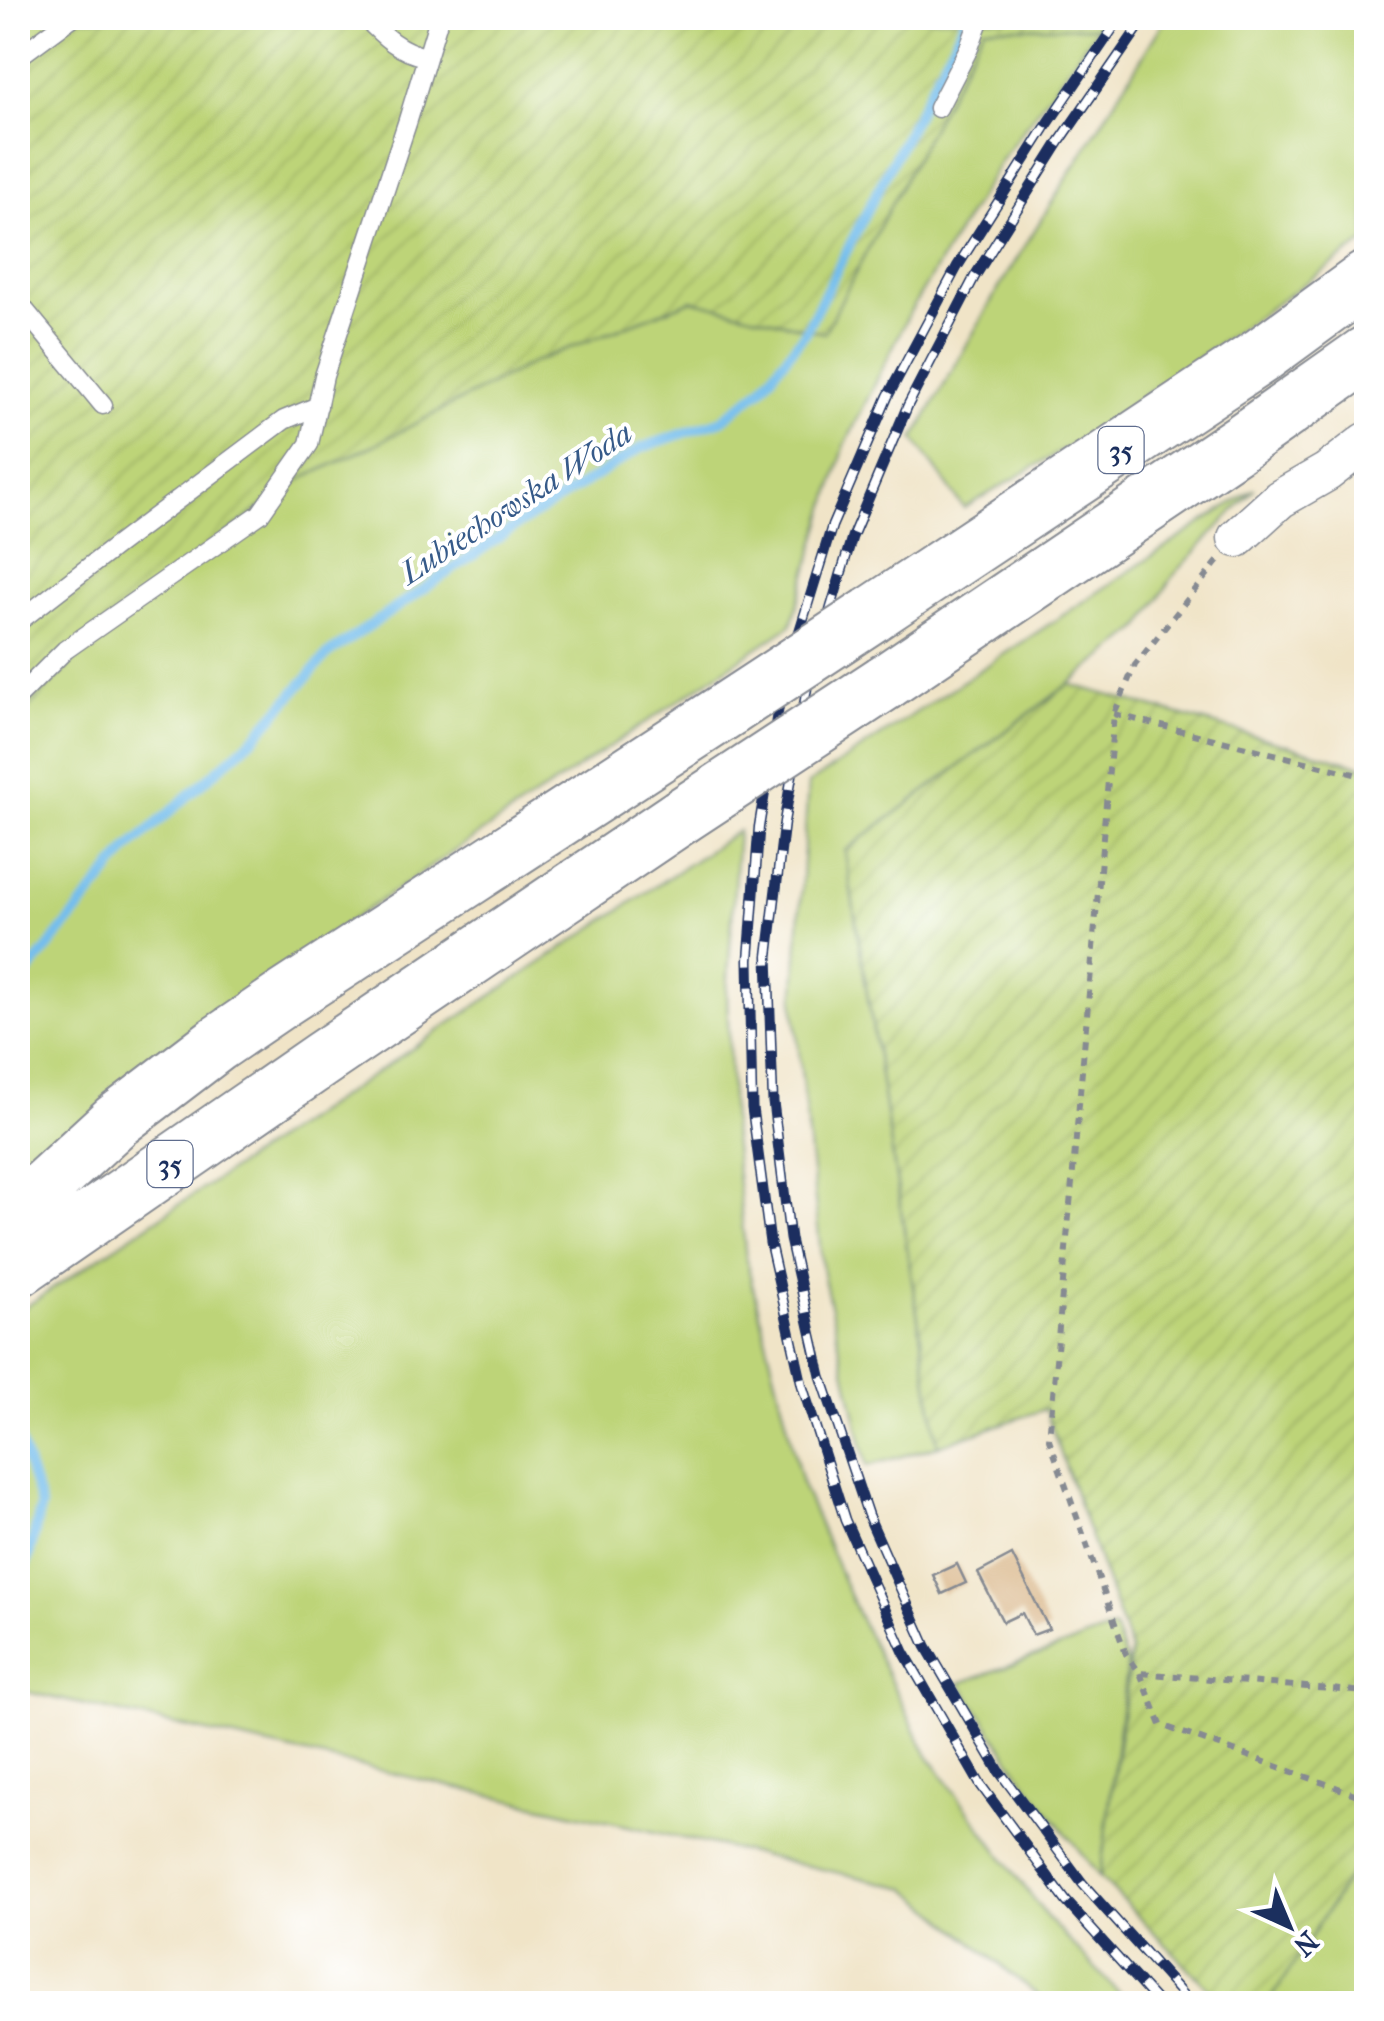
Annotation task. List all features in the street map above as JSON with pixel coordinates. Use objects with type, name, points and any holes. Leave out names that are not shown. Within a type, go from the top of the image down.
[{"type":"main road","name":"35","points":[[18,1211],[116,1121],[264,1012],[1197,399],[1366,278]]},
{"type":"main road","name":"35","points":[[18,1270],[322,1059],[1231,450],[1366,354]]},
{"type":"main road","points":[[322,1059],[300,1051],[290,1039],[287,1020],[347,957]]},
{"type":"street","points":[[1237,538],[1280,500],[1364,447]]},
{"type":"lane","points":[[18,58],[71,18]]},
{"type":"lane","points":[[366,18],[386,39],[412,54],[426,57]]},
{"type":"lane","points":[[18,697],[65,650],[260,514],[309,444],[324,376],[439,18]]},
{"type":"lane","points":[[938,108],[980,18]]},
{"type":"lane","points":[[18,302],[25,326],[103,405]]},
{"type":"lane","points":[[18,622],[284,420],[318,406]]},
{"type":"path","points":[[1237,538],[1135,665],[1114,714],[1048,1439],[1126,1654],[1140,1673],[1161,1726],[1366,1798]]},
{"type":"path","points":[[1114,714],[1366,777]]},
{"type":"path","points":[[1140,1673],[1366,1692]]},
{"type":"green space","points":[[18,18],[1104,18],[1098,27],[984,27],[824,333],[692,300],[536,361],[289,485],[96,637],[18,719]]},
{"type":"green space","points":[[1166,18],[1366,18],[1366,241],[1085,437],[964,508],[914,439],[997,291]]},
{"type":"green space","points":[[984,26],[1098,27],[1001,160],[911,310],[845,445],[791,625],[268,976],[18,1178],[18,719],[96,637],[289,485],[536,361],[692,300],[824,332]]},
{"type":"green space","points":[[1255,488],[1174,575],[1141,627],[845,851],[938,1446],[867,1466],[823,1274],[794,1005],[808,784]]},
{"type":"green space","points":[[1069,684],[1366,767],[1366,1849],[1269,2003],[1223,2003],[1100,1877],[1131,1651],[1045,1409],[938,1446],[845,851]]},
{"type":"green space","points":[[738,831],[727,992],[732,1128],[746,1259],[803,1487],[857,1613],[928,1756],[1049,1920],[1129,2003],[1047,2003],[907,1888],[18,1690],[18,1312]]},
{"type":"green space","points":[[1114,1628],[1127,1663],[1100,1877],[1022,1777],[960,1683]]},
{"type":"green space","points":[[1366,1849],[1366,2003],[1269,2003]]},
{"type":"building","points":[[1012,1555],[1049,1629],[1033,1635],[1022,1613],[1003,1622],[978,1573]]},
{"type":"building","points":[[957,1564],[966,1583],[942,1594],[933,1575]]},
{"type":"waterway","name":"Lubiechowska Woda","points":[[18,985],[128,849],[257,735],[328,654],[513,528],[641,448],[722,420],[761,389],[804,334],[966,18]]},
{"type":"waterway","name":"Lubiechowska Woda","points":[[18,1436],[41,1506],[28,1560],[18,1578]]},
{"type":"railway","points":[[1120,18],[957,267],[888,396],[832,526],[781,691],[759,827],[749,960],[752,1108],[770,1243],[802,1385],[845,1520],[904,1652],[980,1784],[1066,1901],[1159,2004]]},
{"type":"railway","points":[[1145,18],[1060,141],[975,276],[908,405],[852,537],[807,688],[784,822],[768,956],[773,1102],[790,1239],[821,1376],[868,1515],[926,1646],[999,1771],[1083,1884],[1191,2004]]}]
